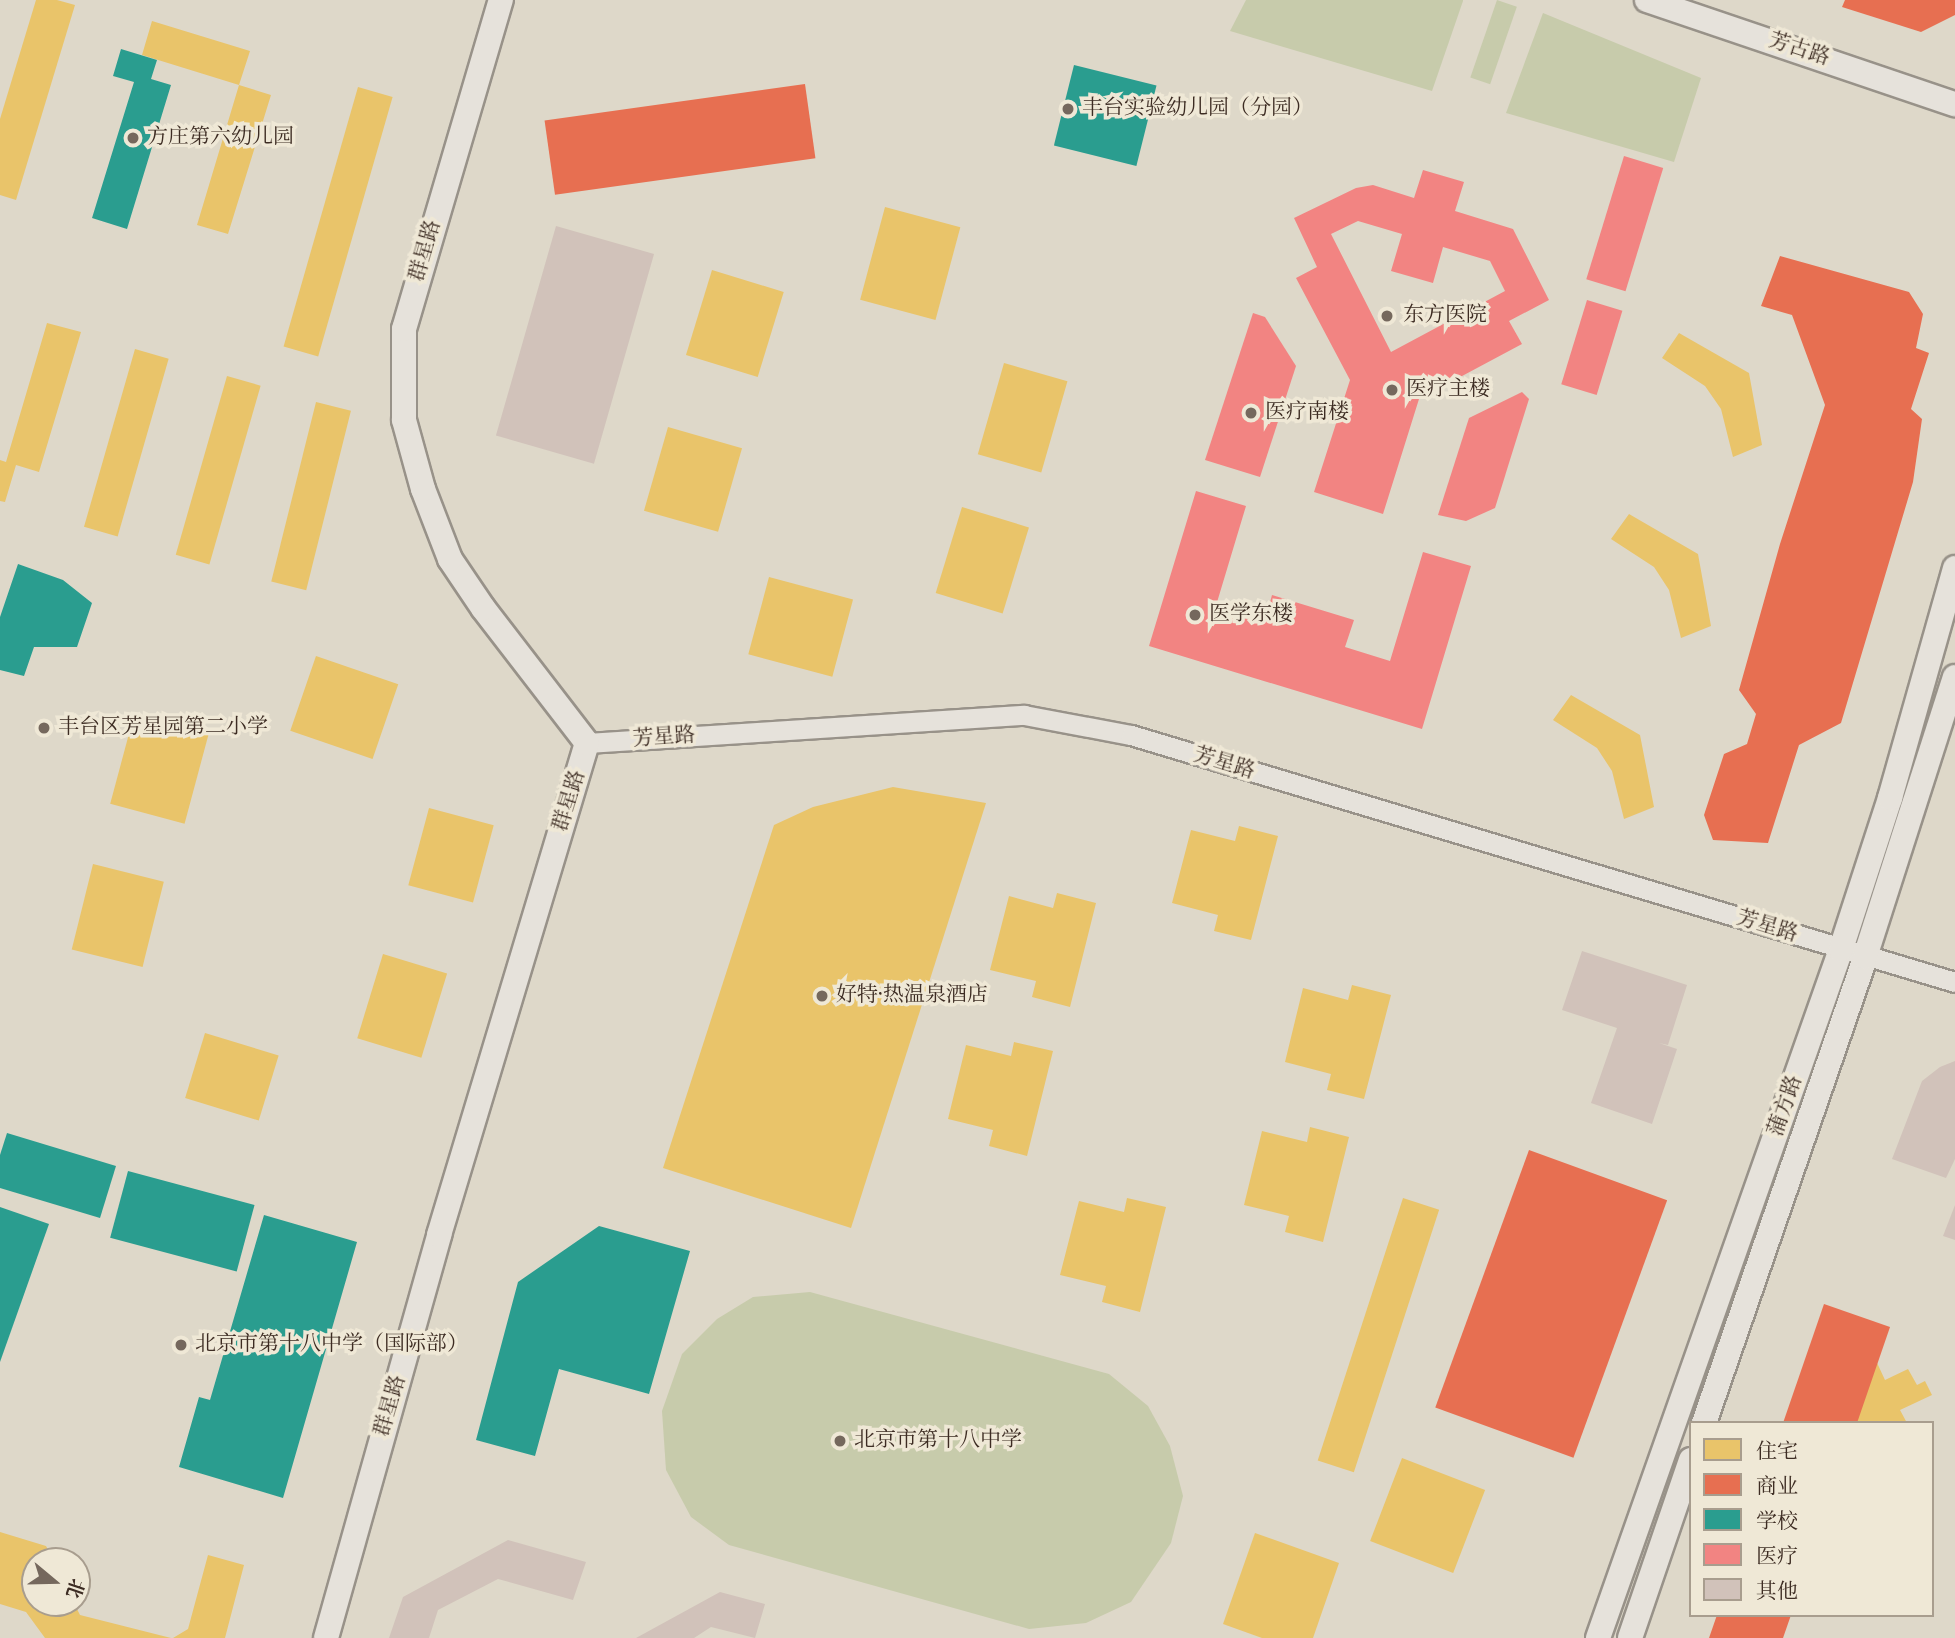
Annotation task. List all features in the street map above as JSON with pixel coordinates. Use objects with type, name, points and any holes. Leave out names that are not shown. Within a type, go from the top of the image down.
[{"type":"street","name":"群星路","points":[[326,1638],[439,1235],[587,743],[483,608],[450,559],[423,489],[404,421],[404,329],[501,0]]},
{"type":"street","name":"芳古路","points":[[1647,0],[1954,102]]},
{"type":"street","name":"蒲方路","points":[[1598,1638],[1841,949],[1890,798],[1955,568]]},
{"type":"street","name":"蒲方路","points":[[1705,1421],[1865,957],[1955,677]]},
{"type":"street","name":"芳星路","points":[[587,743],[1024,715],[1130,735],[1865,957]]},
{"type":"street","points":[[1865,957],[1955,982]]},
{"type":"street","points":[[1630,1638],[1689,1466]]},
{"type":"green space","points":[[1246,0],[1463,1],[1432,91],[1230,31]]},
{"type":"green space","points":[[1497,0],[1517,7],[1490,84],[1470,78]]},
{"type":"green space","points":[[1543,13],[1701,78],[1674,162],[1506,113]]},
{"type":"green space","points":[[810,1292],[1109,1374],[1148,1406],[1170,1446],[1183,1496],[1171,1543],[1131,1602],[1086,1623],[1029,1629],[729,1545],[691,1517],[666,1470],[662,1411],[682,1354],[717,1319],[753,1297]]},
{"type":"building: 住宅","points":[[36,0],[57,0],[75,5],[16,200],[0,195],[0,119]]},
{"type":"building: 住宅","points":[[152,21],[250,51],[239,85],[142,55]]},
{"type":"building: 住宅","points":[[239,85],[271,95],[228,234],[197,225]]},
{"type":"building: 住宅","points":[[358,87],[393,97],[318,356],[284,347]]},
{"type":"building: 住宅","points":[[885,207],[960,227],[935,320],[860,300]]},
{"type":"building: 住宅","points":[[712,270],[784,292],[758,377],[686,355]]},
{"type":"building: 住宅","points":[[47,323],[81,332],[39,472],[16,465],[5,502],[0,501],[0,460],[6,462]]},
{"type":"building: 住宅","points":[[1679,333],[1749,373],[1762,445],[1733,457],[1721,409],[1705,386],[1662,358]]},
{"type":"building: 住宅","points":[[135,349],[169,359],[118,536],[84,527]]},
{"type":"building: 住宅","points":[[1004,363],[1067,381],[1041,473],[978,454]]},
{"type":"building: 住宅","points":[[227,376],[261,386],[209,564],[176,555]]},
{"type":"building: 住宅","points":[[316,402],[351,411],[306,590],[271,582]]},
{"type":"building: 住宅","points":[[668,427],[742,448],[718,532],[644,511]]},
{"type":"building: 住宅","points":[[962,507],[1029,527],[1003,614],[936,593]]},
{"type":"building: 住宅","points":[[1629,514],[1698,554],[1711,626],[1681,638],[1669,590],[1654,567],[1611,539]]},
{"type":"building: 住宅","points":[[769,577],[853,600],[832,677],[748,654]]},
{"type":"building: 住宅","points":[[316,656],[398,684],[373,759],[290,731]]},
{"type":"building: 住宅","points":[[1571,695],[1640,735],[1654,807],[1624,819],[1612,771],[1597,748],[1553,720]]},
{"type":"building: 住宅","points":[[134,715],[208,735],[185,824],[110,804]]},
{"type":"building: 住宅","name":"好特·热温泉酒店","points":[[893,787],[986,803],[851,1228],[663,1168],[774,825],[813,807]]},
{"type":"building: 住宅","points":[[429,808],[494,825],[473,903],[408,885]]},
{"type":"building: 住宅","points":[[1239,826],[1278,836],[1251,940],[1214,931],[1218,915],[1172,903],[1191,830],[1235,841]]},
{"type":"building: 住宅","points":[[93,864],[164,882],[143,967],[72,949]]},
{"type":"building: 住宅","points":[[1057,893],[1096,903],[1070,1007],[1032,997],[1036,981],[990,970],[1009,896],[1053,908]]},
{"type":"building: 住宅","points":[[383,954],[447,974],[421,1058],[357,1038]]},
{"type":"building: 住宅","points":[[1352,985],[1391,995],[1364,1099],[1327,1090],[1331,1074],[1285,1062],[1303,988],[1348,1000]]},
{"type":"building: 住宅","points":[[205,1033],[279,1056],[259,1121],[185,1098]]},
{"type":"building: 住宅","points":[[1014,1042],[1053,1051],[1027,1156],[989,1146],[993,1130],[948,1119],[966,1045],[1011,1056]]},
{"type":"building: 住宅","points":[[1310,1127],[1349,1137],[1323,1242],[1285,1232],[1289,1216],[1244,1205],[1262,1131],[1307,1142]]},
{"type":"building: 住宅","points":[[1127,1198],[1166,1207],[1140,1312],[1102,1302],[1106,1286],[1060,1275],[1079,1201],[1124,1212]]},
{"type":"building: 住宅","points":[[1403,1198],[1439,1210],[1354,1472],[1318,1460]]},
{"type":"building: 住宅","points":[[1872,1352],[1885,1380],[1908,1369],[1917,1385],[1925,1381],[1932,1395],[1900,1410],[1906,1421],[1832,1421],[1826,1408],[1854,1395],[1841,1367]]},
{"type":"building: 住宅","points":[[1402,1458],[1485,1490],[1453,1573],[1370,1541]]},
{"type":"building: 住宅","points":[[0,1532],[46,1546],[21,1547],[21,1610],[0,1604]]},
{"type":"building: 住宅","points":[[1255,1533],[1339,1563],[1313,1638],[1262,1638],[1223,1624]]},
{"type":"building: 住宅","points":[[208,1555],[244,1565],[225,1638],[173,1638],[188,1629]]},
{"type":"building: 住宅","points":[[30,1617],[88,1617],[171,1638],[45,1638]]},
{"type":"building: 商业","points":[[1845,0],[1955,0],[1955,15],[1921,32],[1842,7]]},
{"type":"building: 商业","points":[[805,84],[815,158],[555,195],[545,121]]},
{"type":"building: 商业","points":[[1780,256],[1909,292],[1923,314],[1916,348],[1929,353],[1911,409],[1922,419],[1913,482],[1841,723],[1799,745],[1768,843],[1713,840],[1704,815],[1724,754],[1747,744],[1756,714],[1739,690],[1780,544],[1825,405],[1792,315],[1761,306]]},
{"type":"building: 商业","points":[[1529,1150],[1667,1200],[1573,1458],[1435,1407]]},
{"type":"building: 商业","points":[[1824,1304],[1890,1327],[1858,1421],[1784,1421]]},
{"type":"building: 商业","points":[[1716,1617],[1790,1617],[1783,1638],[1709,1638]]},
{"type":"building: 学校","points":[[121,49],[157,60],[151,79],[171,85],[127,229],[92,218],[134,82],[113,76]]},
{"type":"building: 学校","points":[[1074,65],[1156,86],[1136,166],[1054,146]]},
{"type":"building: 学校","points":[[18,564],[63,580],[92,603],[77,647],[34,647],[24,676],[0,670],[0,617]]},
{"type":"building: 学校","points":[[7,1133],[116,1166],[100,1218],[0,1188],[0,1155]]},
{"type":"building: 学校","points":[[128,1171],[255,1205],[237,1272],[110,1238]]},
{"type":"building: 学校","points":[[0,1207],[49,1224],[0,1362]]},
{"type":"building: 学校","points":[[264,1215],[357,1242],[283,1498],[179,1467],[199,1397],[210,1400]]},
{"type":"building: 学校","points":[[599,1226],[690,1251],[649,1394],[559,1369],[535,1456],[476,1440],[518,1282]]},
{"type":"building: 医疗","points":[[1624,156],[1663,168],[1625,291],[1586,279]]},
{"type":"building: 医疗","name":"医疗主楼","points":[[1423,170],[1464,182],[1455,211],[1513,229],[1549,300],[1509,321],[1522,344],[1419,399],[1383,514],[1314,492],[1350,380],[1296,278],[1317,267],[1294,218],[1356,188],[1373,185],[1414,198]],"holes":[[[1358,221],[1402,234],[1391,271],[1433,283],[1443,247],[1490,261],[1505,291],[1391,352],[1331,234]]]},
{"type":"building: 医疗","points":[[1587,300],[1622,311],[1597,395],[1561,384]]},
{"type":"building: 医疗","name":"医疗南楼","points":[[1253,313],[1265,317],[1296,366],[1260,477],[1205,460]]},
{"type":"building: 医疗","points":[[1522,392],[1529,399],[1495,508],[1466,521],[1438,515],[1469,418]]},
{"type":"building: 医疗","name":"医学东楼","points":[[1196,491],[1246,506],[1215,609],[1264,624],[1272,595],[1354,620],[1345,647],[1390,661],[1423,552],[1471,566],[1422,729],[1149,646]]},
{"type":"building: 其他","points":[[556,226],[654,254],[594,464],[496,436]]},
{"type":"building: 其他","points":[[1582,951],[1687,985],[1668,1045],[1659,1043],[1677,1049],[1652,1124],[1591,1103],[1617,1028],[1562,1010]]},
{"type":"building: 其他","points":[[1955,1061],[1955,1159],[1946,1178],[1892,1159],[1922,1081],[1940,1067]]},
{"type":"building: 其他","points":[[1955,1205],[1955,1240],[1943,1236]]},
{"type":"building: 其他","points":[[508,1540],[586,1562],[573,1600],[498,1579],[438,1610],[429,1638],[389,1638],[403,1597]]},
{"type":"building: 其他","points":[[720,1592],[765,1604],[755,1638],[711,1627],[694,1638],[636,1638]]},
{"type":"place","name":"丰台实验幼儿园（分园）","points":[[1068,109]]},
{"type":"place","name":"方庄第六幼儿园","points":[[133,138]]},
{"type":"place","name":"东方医院","points":[[1387,316]]},
{"type":"place","name":"医疗主楼","points":[[1392,390]]},
{"type":"place","name":"医疗南楼","points":[[1251,413]]},
{"type":"place","name":"医学东楼","points":[[1195,615]]},
{"type":"place","name":"丰台区芳星园第二小学","points":[[44,728]]},
{"type":"place","name":"好特·热温泉酒店","points":[[822,996]]},
{"type":"place","name":"北京市第十八中学（国际部）","points":[[181,1345]]},
{"type":"place","name":"北京市第十八中学","points":[[840,1441]]}]
